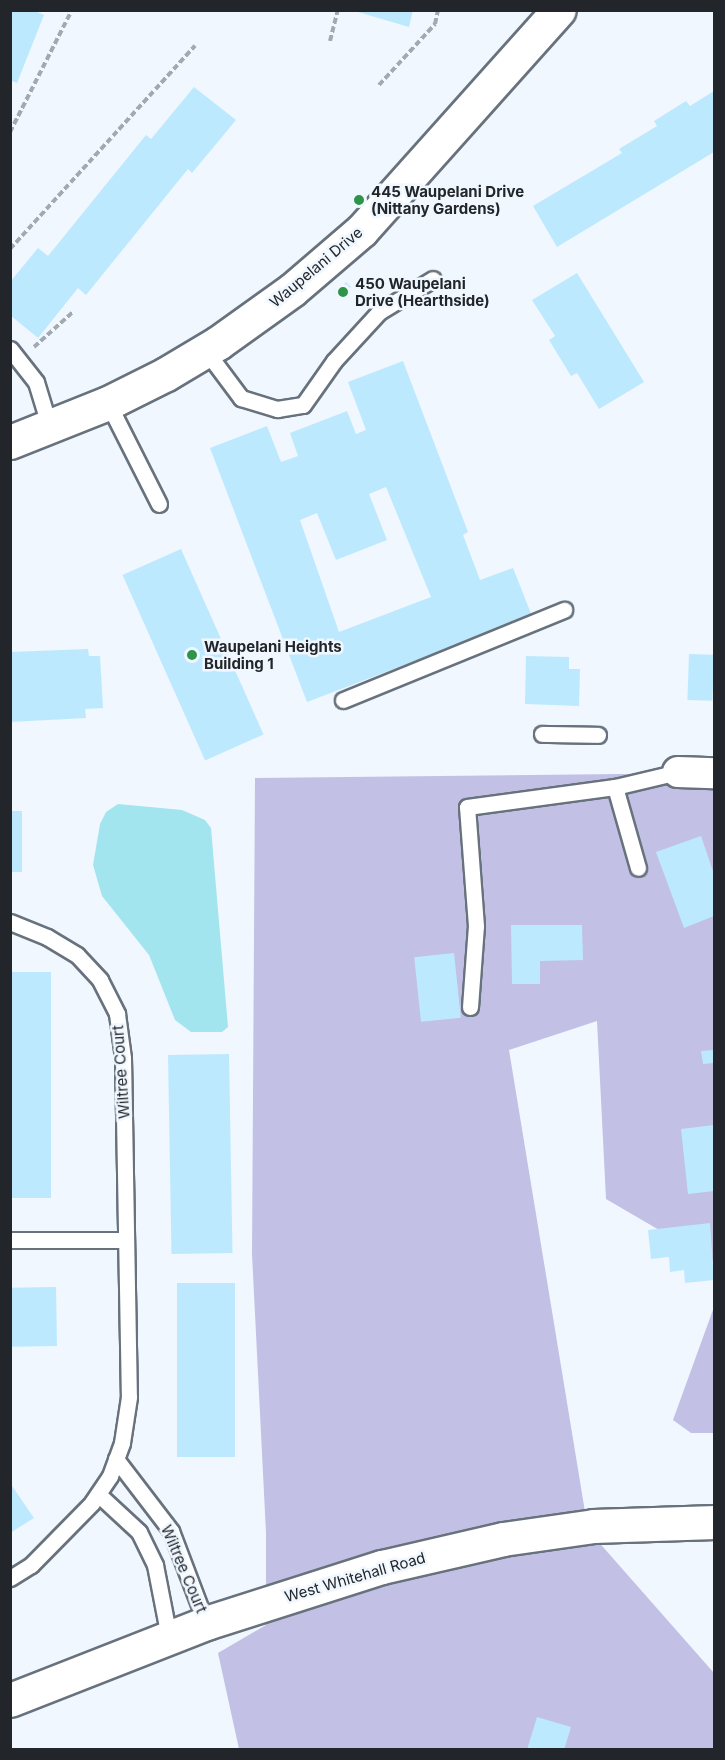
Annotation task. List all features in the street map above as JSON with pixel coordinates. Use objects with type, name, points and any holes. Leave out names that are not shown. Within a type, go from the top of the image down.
[{"type":"main road","name":"Waupelani Drive","points":[[10,442],[108,403],[206,351],[292,290],[362,230],[559,10]]},
{"type":"main road","name":"West Whitehall Road","points":[[10,1700],[206,1623],[382,1567],[503,1539],[594,1526],[714,1522]]},
{"type":"street","points":[[678,772],[714,773]]},
{"type":"lane","points":[[206,351],[241,398],[277,409],[303,405],[334,361],[379,312],[433,279]]},
{"type":"lane","points":[[16,354],[36,382],[50,428]]},
{"type":"lane","points":[[108,403],[159,504]]},
{"type":"lane","points":[[343,700],[564,610]]},
{"type":"lane","points":[[542,734],[598,735]]},
{"type":"lane","points":[[470,1007],[476,926],[467,807],[615,787],[678,772]]},
{"type":"lane","points":[[615,787],[638,868]]},
{"type":"lane","name":"Wiltree Court","points":[[10,922],[47,937],[77,956],[100,980],[117,1014],[123,1058],[129,1397],[116,1459],[98,1494],[65,1533],[31,1565],[10,1578]]},
{"type":"lane","points":[[10,1240],[126,1240]]},
{"type":"lane","name":"Wiltree Court","points":[[116,1459],[171,1531],[206,1623]]},
{"type":"lane","name":"Wiltree Court","points":[[98,1494],[139,1532],[151,1556],[169,1637]]},
{"type":"path","points":[[10,132],[72,10]]},
{"type":"path","points":[[330,41],[338,10]]},
{"type":"path","points":[[379,85],[435,24],[438,10]]},
{"type":"path","points":[[10,249],[195,46]]},
{"type":"path","points":[[16,354],[74,311]]},
{"type":"shaded area","points":[[714,773],[714,1262],[606,1199],[597,1021],[509,1050],[588,1530],[714,1673],[714,1749],[239,1749],[218,1653],[266,1625],[266,1533],[252,1254],[255,778]]},
{"type":"shaded area","points":[[118,804],[182,810],[205,820],[211,828],[228,1027],[222,1032],[191,1032],[175,1020],[149,955],[102,896],[93,865],[100,824],[106,812]]},
{"type":"shaded area","points":[[714,1307],[714,1433],[691,1433],[673,1420]]},
{"type":"building","points":[[10,10],[33,10],[44,15],[17,83],[10,80]]},
{"type":"building","points":[[351,10],[413,10],[409,27]]},
{"type":"building","points":[[194,87],[236,120],[192,173],[188,169],[86,295],[78,288],[38,338],[10,315],[10,282],[38,248],[48,256],[146,135],[151,139]]},
{"type":"building","points":[[714,91],[714,152],[557,247],[533,206],[622,153],[619,149],[657,126],[654,121],[686,101],[690,106]]},
{"type":"building","points":[[577,273],[644,382],[599,409],[577,373],[571,376],[549,340],[555,336],[532,300]]},
{"type":"building","points":[[346,282],[351,287],[340,298],[335,293]]},
{"type":"building","points":[[403,361],[468,532],[463,535],[480,580],[513,568],[532,616],[307,702],[210,448],[267,426],[281,462],[298,456],[290,433],[347,411],[356,434],[366,430],[348,382]],"holes":[[[386,487],[431,597],[339,632],[300,520],[317,513],[336,560],[387,540],[369,494]]]},
{"type":"building","name":"Waupelani Heights Building 1","points":[[181,549],[264,734],[205,760],[123,575]]},
{"type":"building","points":[[88,649],[89,656],[100,656],[103,708],[85,709],[86,718],[10,722],[10,652]]},
{"type":"building","points":[[689,654],[714,655],[712,701],[687,700]]},
{"type":"building","points":[[526,656],[569,657],[569,669],[580,669],[579,706],[525,704]]},
{"type":"building","points":[[10,811],[22,811],[22,872],[10,872]]},
{"type":"building","points":[[701,836],[714,874],[714,916],[684,928],[656,852]]},
{"type":"building","points":[[511,925],[582,925],[583,960],[540,961],[540,984],[512,984]]},
{"type":"building","points":[[454,953],[461,1018],[421,1022],[414,957]]},
{"type":"building","points":[[10,972],[51,972],[51,1198],[10,1198]]},
{"type":"building","points":[[714,1050],[714,1063],[703,1064],[701,1051]]},
{"type":"building","points":[[229,1054],[232,1253],[171,1254],[168,1055]]},
{"type":"building","points":[[714,1125],[714,1191],[688,1194],[681,1129]]},
{"type":"building","points":[[710,1223],[714,1280],[685,1283],[684,1270],[670,1272],[669,1257],[651,1259],[648,1230]]},
{"type":"building","points":[[177,1283],[235,1283],[235,1457],[177,1457]]},
{"type":"building","points":[[56,1287],[57,1346],[11,1347],[10,1288]]},
{"type":"building","points":[[10,1483],[34,1518],[10,1533]]},
{"type":"building","points":[[537,1717],[571,1727],[564,1750],[527,1750]]},
{"type":"place","name":"445 Waupelani Drive (Nittany Gardens)","points":[[359,200]]},
{"type":"place","name":"450 Waupelani Drive (Hearthside)","points":[[343,292]]},
{"type":"place","name":"Waupelani Heights Building 1","points":[[192,655]]}]
